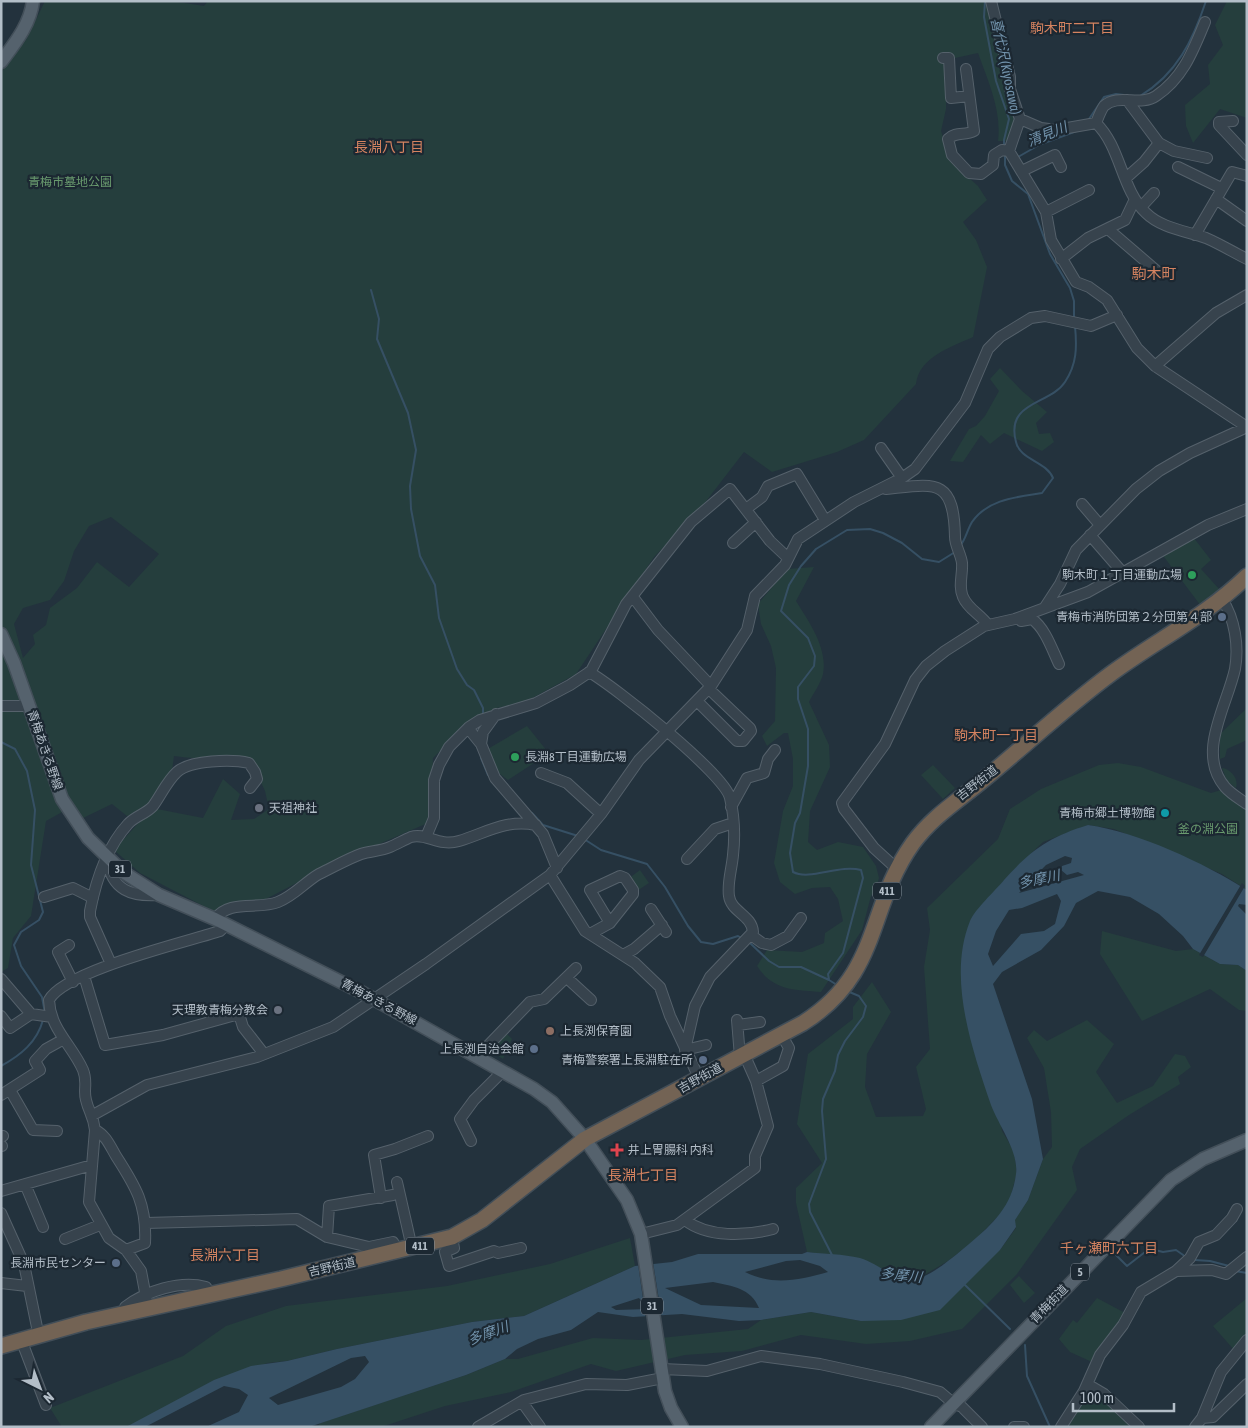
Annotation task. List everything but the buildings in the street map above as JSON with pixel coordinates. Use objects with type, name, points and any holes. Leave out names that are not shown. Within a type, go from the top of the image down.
[{"type":"highway","name":"吉野街道","points":[[1,1346],[22,1342],[86,1322],[125,1313],[146,1302],[210,1294],[452,1237],[482,1220],[585,1139],[812,1017],[836,997],[852,977],[868,947],[897,869],[920,834],[949,805],[983,780],[1106,678],[1222,599],[1247,576]]},
{"type":"main road","points":[[1,62],[20,37],[28,22],[33,1]]},
{"type":"main road","name":"青梅あきる野線","points":[[1,634],[30,706],[62,799],[76,822],[123,872],[159,895],[220,922],[373,999],[478,1056],[552,1102],[585,1139],[627,1200],[641,1234],[667,1398],[682,1427]]},
{"type":"main road","name":"青梅街道","points":[[931,1427],[1171,1180],[1197,1162],[1247,1140]]},
{"type":"street","points":[[991,1],[1010,77],[1010,89],[1020,119],[1012,157],[1046,212],[1051,240],[1061,259],[1076,282],[1089,287],[1107,300],[1137,348],[1155,366],[1247,427]]},
{"type":"street","points":[[1087,124],[1104,106],[1118,100],[1139,102],[1155,97],[1180,75],[1189,61],[1205,22]]},
{"type":"street","points":[[943,58],[949,58],[950,98],[970,96]]},
{"type":"street","points":[[966,69],[974,131],[970,133],[956,133],[948,139],[952,155],[969,172],[981,174],[992,165],[994,155],[1012,157],[1055,155],[1061,166]]},
{"type":"street","points":[[1127,100],[1159,143],[1174,151],[1207,158]]},
{"type":"street","points":[[1020,119],[1041,128],[1056,130],[1087,124],[1105,132],[1138,203],[1156,221],[1218,243],[1247,259]]},
{"type":"street","points":[[1233,122],[1219,122],[1219,125],[1247,156]]},
{"type":"street","points":[[1126,178],[1144,162],[1159,143]]},
{"type":"street","points":[[1178,168],[1222,188]]},
{"type":"street","points":[[1195,234],[1232,172],[1247,176]]},
{"type":"street","points":[[1046,212],[1090,190]]},
{"type":"street","points":[[1061,259],[1088,238],[1125,220],[1138,203],[1154,193]]},
{"type":"street","points":[[1216,199],[1247,221]]},
{"type":"street","points":[[1108,229],[1158,272]]},
{"type":"street","points":[[1155,366],[1216,313],[1247,295]]},
{"type":"street","points":[[93,1115],[147,1086],[264,1054],[332,1027],[426,964],[553,871],[601,814],[639,760],[667,730],[698,702],[710,687],[747,630],[755,596],[774,578],[788,558],[798,538],[825,520],[915,469],[960,410],[988,349],[1000,337],[1031,318],[1045,316],[1091,326],[1117,315]]},
{"type":"street","points":[[1045,607],[1060,584],[1076,550],[1136,489],[1159,471],[1190,453],[1247,427]]},
{"type":"street","points":[[881,448],[902,478]]},
{"type":"street","points":[[746,509],[762,497],[768,486],[797,474],[825,520]]},
{"type":"street","points":[[878,490],[929,484],[944,492],[951,505],[956,527],[963,597],[969,607],[993,624],[1003,625],[1032,619],[1049,641],[1059,664]]},
{"type":"street","points":[[426,837],[434,818],[433,785],[439,765],[449,747],[468,728],[488,717],[536,702],[570,685],[590,672],[619,615],[691,522],[730,489],[770,541],[788,558]]},
{"type":"street","points":[[1082,504],[1100,525]]},
{"type":"street","points":[[897,869],[874,848],[844,809],[842,803],[885,744],[909,690],[922,670],[953,645],[993,624],[1015,619],[1088,592],[1208,525],[1247,509]]},
{"type":"street","points":[[732,543],[756,522]]},
{"type":"street","points":[[1090,535],[1123,572]]},
{"type":"street","points":[[633,597],[658,630],[751,731],[743,741],[738,741],[698,702]]},
{"type":"street","points":[[1222,599],[1234,624],[1236,661],[1215,733],[1214,755],[1217,771],[1224,786],[1247,804]]},
{"type":"street","points":[[590,672],[609,684],[667,730],[725,786],[730,795],[734,840],[728,893],[730,902],[751,922],[753,932],[721,964],[702,992],[695,1006],[685,1050]]},
{"type":"street","points":[[1,706],[30,706]]},
{"type":"street","points":[[479,741],[488,717]]},
{"type":"street","points":[[468,728],[479,741],[495,778],[543,834],[553,871],[585,931],[622,955],[660,987],[670,1016],[699,1078]]},
{"type":"street","points":[[731,807],[747,778],[764,772],[768,760],[775,750]]},
{"type":"street","points":[[111,964],[90,917],[93,898],[106,856],[118,836],[130,822],[151,808],[177,772],[186,767],[218,761],[248,763],[255,772],[257,779],[250,788]]},
{"type":"street","points":[[541,773],[567,783],[601,814]]},
{"type":"street","points":[[1,1016],[10,1028],[43,1016],[51,996],[84,976],[111,964],[220,931],[220,922],[225,910],[269,905],[286,899],[318,875],[359,855],[390,847],[418,836],[448,843],[499,826],[527,823],[536,825]]},
{"type":"street","points":[[687,859],[715,829],[733,823]]},
{"type":"street","points":[[590,934],[610,923],[633,894],[633,890],[625,878],[620,876],[590,890],[610,923]]},
{"type":"street","points":[[44,898],[73,888],[93,898]]},
{"type":"street","points":[[622,955],[664,928],[651,908]]},
{"type":"street","points":[[749,938],[771,945],[788,936],[801,918]]},
{"type":"street","points":[[69,945],[58,952],[73,982]]},
{"type":"street","points":[[478,1056],[530,1002],[544,999],[576,968]]},
{"type":"street","points":[[84,976],[105,1045],[163,1035],[239,1014],[243,1027],[264,1054]]},
{"type":"street","points":[[1,978],[43,1016],[64,1039],[83,1071],[87,1083],[86,1101],[93,1115],[95,1130],[88,1196],[100,1225],[109,1238],[126,1250],[141,1271],[146,1291],[146,1302]]},
{"type":"street","points":[[567,978],[591,1000]]},
{"type":"street","points":[[641,1234],[677,1225],[755,1168],[755,1156],[768,1126],[756,1081],[742,1055],[738,1022],[760,1022]]},
{"type":"street","points":[[756,1081],[783,1066],[789,1048],[781,1034]]},
{"type":"street","points":[[57,1131],[33,1130],[6,1092],[42,1073],[34,1061],[46,1049],[64,1039]]},
{"type":"street","points":[[685,1050],[706,1045]]},
{"type":"street","points":[[470,1141],[460,1119],[474,1100],[503,1071]]},
{"type":"street","points":[[95,1130],[102,1134],[132,1179],[140,1195],[146,1223],[145,1243],[126,1250]]},
{"type":"street","points":[[381,1198],[374,1155],[395,1150],[428,1136]]},
{"type":"street","points":[[1,1191],[92,1165]]},
{"type":"street","points":[[397,1182],[405,1249]]},
{"type":"street","points":[[25,1184],[43,1227]]},
{"type":"street","points":[[327,1237],[330,1206],[393,1195]]},
{"type":"street","points":[[1061,1427],[1087,1384],[1100,1355],[1123,1325],[1141,1292],[1176,1271],[1190,1258],[1199,1242],[1216,1235],[1232,1218],[1237,1209]]},
{"type":"street","points":[[1,1213],[24,1264],[39,1337]]},
{"type":"street","points":[[146,1223],[297,1219],[327,1237],[369,1247],[393,1242],[405,1249]]},
{"type":"street","points":[[684,1220],[698,1229],[729,1234],[760,1232],[773,1229]]},
{"type":"street","points":[[65,1238],[100,1225]]},
{"type":"street","points":[[452,1237],[454,1248],[445,1252],[449,1266],[494,1251],[498,1253],[521,1248]]},
{"type":"street","points":[[1176,1271],[1212,1270],[1226,1274],[1247,1257]]},
{"type":"street","points":[[1,1283],[27,1286]]},
{"type":"street","points":[[1195,1427],[1202,1418],[1221,1372],[1247,1340]]},
{"type":"street","points":[[22,1342],[46,1405]]},
{"type":"street","points":[[478,1427],[522,1402],[586,1384],[620,1386],[662,1370],[707,1371],[735,1361],[761,1356],[828,1366],[920,1386],[944,1394],[953,1404],[962,1408],[982,1427]]},
{"type":"street","points":[[1087,1384],[1104,1394],[1139,1427]]},
{"type":"street","points":[[1202,1418],[1213,1417],[1247,1384]]},
{"type":"street","points":[[522,1402],[540,1427]]},
{"type":"street","points":[[1014,1427],[1024,1427]]},
{"type":"green space","name":"青梅市墓地公園","points":[[45,1],[172,1],[204,6],[208,1],[988,1],[1015,118],[1008,141],[998,141],[999,130],[996,107],[978,53],[946,60],[946,109],[941,131],[951,162],[978,186],[987,200],[963,222],[976,240],[987,267],[973,337],[946,349],[930,360],[918,375],[916,384],[864,440],[837,452],[772,472],[744,452],[700,509],[654,557],[576,674],[527,701],[497,708],[466,725],[433,758],[430,822],[333,864],[264,900],[231,905],[213,911],[140,873],[114,850],[152,808],[203,818],[223,779],[240,794],[231,820],[254,819],[269,809],[265,791],[252,763],[174,756],[172,771],[157,804],[127,816],[112,804],[83,818],[73,806],[46,821],[31,916],[13,938],[8,968],[1,972],[1,76],[3,68],[26,40]],"holes":[[[111,517],[159,554],[129,587],[97,562],[77,588],[50,608],[46,625],[33,635],[35,644],[23,658],[14,624],[23,608],[50,600],[64,581],[74,551],[89,526]]]},
{"type":"green space","points":[[1227,1],[1247,1],[1247,118],[1220,109],[1193,143],[1186,126],[1185,105],[1210,84],[1208,65],[1223,45],[1215,25]]},
{"type":"green space","points":[[1000,368],[1022,391],[1047,412],[1036,423],[1039,434],[1050,433],[1054,442],[1042,451],[1004,433],[990,444],[981,435],[963,462],[950,461],[969,429],[976,426],[985,416],[999,391],[990,379]]},
{"type":"green space","name":"駒木町１丁目運動広場","points":[[1193,537],[1211,560],[1201,569],[1220,590],[1201,606],[1161,553]]},
{"type":"green space","points":[[814,567],[796,601],[816,636],[823,655],[823,674],[809,702],[829,745],[830,767],[810,811],[808,842],[817,850],[838,842],[863,847],[876,866],[879,878],[876,889],[871,896],[862,930],[821,992],[785,988],[777,985],[763,974],[757,966],[767,950],[802,952],[824,943],[825,933],[843,921],[838,899],[830,887],[812,888],[795,894],[780,882],[774,863],[783,811],[793,786],[793,759],[788,733],[784,733],[767,746],[762,736],[775,721],[776,668],[771,646],[761,624],[758,604],[787,569]]},
{"type":"green space","points":[[1247,708],[1247,740],[1227,749],[1225,757],[1220,759],[1220,734]]},
{"type":"green space","name":"長淵8丁目運動広場","points":[[527,726],[547,751],[534,763],[508,780],[493,769],[486,750]]},
{"type":"green space","name":"釜の淵公園","points":[[1118,763],[1141,767],[1211,793],[1221,790],[1247,810],[1247,890],[1222,874],[1114,829],[1088,825],[1043,842],[1008,876],[971,919],[1002,1131],[1014,1151],[1017,1173],[1008,1206],[976,1239],[948,1261],[919,1278],[894,1276],[860,1259],[807,1252],[796,1203],[796,1188],[822,1163],[797,1124],[808,1054],[853,1019],[853,1007],[872,982],[891,1012],[867,1054],[865,1087],[876,1117],[923,1116],[926,1109],[916,1067],[930,1049],[924,967],[930,930],[927,908],[998,839],[1010,809],[1041,789],[1099,765]]},
{"type":"green space","points":[[933,765],[955,788],[943,799],[921,775]]},
{"type":"green space","points":[[1222,768],[1234,775],[1236,788],[1227,781]]},
{"type":"green space","points":[[640,870],[649,883],[637,891],[628,879]]},
{"type":"green space","points":[[1102,931],[1176,951],[1193,949],[1220,964],[1238,965],[1247,971],[1247,1011],[1239,1010],[1210,989],[1142,1021],[1100,954]]},
{"type":"green space","points":[[1087,1020],[1114,1044],[1096,1072],[1117,1103],[1153,1086],[1175,1054],[1185,1056],[1191,1067],[1178,1077],[1180,1084],[1129,1115],[1080,1149],[1072,1167],[1077,1190],[1017,1274],[962,1329],[910,1341],[866,1344],[801,1335],[742,1351],[685,1355],[616,1371],[591,1364],[511,1392],[445,1406],[381,1427],[317,1427],[320,1423],[466,1375],[505,1359],[518,1359],[593,1338],[641,1340],[748,1329],[761,1320],[811,1312],[861,1321],[1000,1250],[1016,1228],[1014,1220],[1028,1200],[1043,1159],[1052,1147],[1051,1112],[1044,1068],[1027,1038],[1034,1030],[1047,1041]]},
{"type":"green space","points":[[505,1032],[512,1039],[503,1059],[495,1054],[501,1047],[496,1042]]},
{"type":"green space","points":[[630,1238],[635,1266],[524,1316],[472,1322],[287,1361],[267,1363],[126,1427],[62,1427],[50,1408],[183,1356],[226,1326],[286,1306],[447,1286],[550,1264]]},
{"type":"green space","points":[[1019,1276],[1035,1293],[1024,1303],[1010,1285]]},
{"type":"green space","points":[[1097,1298],[1127,1314],[1092,1362],[1070,1352],[1059,1339],[1073,1320],[1077,1323]]},
{"type":"green space","points":[[1247,1298],[1247,1338],[1235,1351],[1213,1326]]},
{"type":"green space","points":[[1092,1390],[1131,1425],[1129,1427],[1071,1427],[1068,1424],[1087,1392]]},
{"type":"water","name":"多摩川","points":[[1088,825],[1128,834],[1191,859],[1247,890],[1247,905],[1239,904],[1238,906],[1247,915],[1247,971],[1238,965],[1220,964],[1193,949],[1183,936],[1159,914],[1130,897],[1098,891],[1076,903],[1064,926],[1041,950],[1002,972],[993,984],[1032,1099],[1043,1159],[1028,1200],[1015,1220],[1016,1227],[1000,1250],[940,1310],[901,1320],[861,1321],[811,1312],[761,1320],[739,1321],[682,1314],[633,1317],[598,1312],[571,1330],[538,1339],[517,1349],[505,1359],[466,1375],[309,1427],[206,1427],[239,1412],[248,1395],[239,1389],[224,1386],[145,1427],[126,1427],[214,1380],[251,1366],[287,1361],[472,1322],[524,1316],[635,1266],[672,1262],[698,1254],[802,1254],[807,1252],[860,1258],[903,1278],[919,1278],[931,1273],[978,1237],[1000,1214],[1010,1196],[1016,1174],[1012,1148],[991,1105],[976,1061],[965,1013],[961,966],[964,943],[970,921],[981,906],[1023,860],[1051,840]],"holes":[[[1065,856],[1072,858],[1071,863],[1062,866],[1061,870],[1067,875],[1078,872],[1084,875],[1019,893],[1046,865]],[[1057,894],[1061,901],[1055,924],[1044,931],[1021,934],[993,966],[988,954],[996,931],[1009,910],[1022,908]],[[800,1260],[820,1266],[828,1272],[786,1280],[766,1279],[745,1272],[786,1261]],[[713,1282],[720,1283],[746,1292],[756,1301],[759,1308],[701,1305],[665,1288]],[[639,1298],[648,1309],[616,1310],[611,1307]],[[365,1356],[369,1362],[355,1379],[341,1387],[278,1405],[269,1398],[351,1358]]]},
{"type":"pier","points":[[1242,883],[1245,886],[1203,957],[1199,955]]},
{"type":"pier","points":[[653,1262],[662,1319],[646,1320],[638,1264]]},
{"type":"waterway","name":"喜代沢 (Kiyosawa)","points":[[985,1],[984,17],[996,81],[1009,119],[1004,147]]},
{"type":"waterway","name":"清見川","points":[[1140,96],[1153,87],[1174,67],[1189,42],[1206,1]]},
{"type":"waterway","name":"清見川","points":[[1089,119],[1104,97],[1116,94],[1124,95]]},
{"type":"waterway","name":"清見川","points":[[1018,157],[1039,145],[1082,129]]},
{"type":"waterway","points":[[1005,155],[1005,165],[1012,181],[1028,194],[1050,254],[1070,288],[1074,301],[1074,319]]},
{"type":"waterway","points":[[371,290],[379,319],[377,339],[408,413],[416,450],[410,486],[411,509],[420,556],[435,585],[439,618],[457,669],[467,685],[474,690],[483,708],[483,715]]},
{"type":"waterway","points":[[960,546],[972,522],[986,508],[1004,500],[1042,493],[1053,478],[1050,472],[1022,453],[1018,448],[1014,429],[1017,419],[1023,411],[1058,390],[1065,382],[1074,362],[1075,326]]},
{"type":"waterway","points":[[837,985],[829,980],[828,974],[843,953],[863,878],[861,870],[852,869],[808,875],[793,872],[790,853],[795,823],[800,813],[808,766],[808,729],[798,699],[798,687],[814,666],[815,656],[808,638],[781,611],[789,585],[801,566],[816,549],[847,530],[870,529],[883,533],[902,543],[922,559],[939,562],[955,552]]},
{"type":"waterway","points":[[1,742],[15,749],[27,771],[35,810],[31,865],[43,912],[39,920],[21,932],[14,945],[21,966],[42,997],[45,1013]]},
{"type":"waterway","points":[[481,758],[488,775]]},
{"type":"waterway","points":[[532,813],[543,825],[578,836]]},
{"type":"waterway","points":[[584,839],[601,850],[647,864],[665,887],[688,926],[701,942],[713,944],[738,936],[743,939]]},
{"type":"waterway","points":[[749,942],[769,961],[779,967],[801,967],[829,980]]},
{"type":"waterway","points":[[832,1255],[810,1212],[809,1204],[826,1159],[822,1111],[823,1099],[835,1071],[838,1055],[845,1041],[863,1017],[866,1006],[859,996],[847,991]]},
{"type":"waterway","points":[[1,1066],[27,1047],[37,1035],[43,1020]]},
{"type":"waterway","points":[[1116,1255],[1127,1266],[1145,1252],[1155,1250],[1163,1252],[1176,1250],[1186,1257]]},
{"type":"waterway","points":[[1195,1260],[1210,1261],[1229,1266]]},
{"type":"waterway","points":[[1235,1271],[1247,1273]]},
{"type":"waterway","points":[[965,1285],[1010,1329]]},
{"type":"waterway","points":[[1025,1345],[1027,1376],[1050,1427]]},
{"type":"place","name":"駒木町１丁目運動広場","points":[[1192,575]]},
{"type":"place","name":"青梅市消防団第２分団第４部","points":[[1222,617]]},
{"type":"place","name":"長淵8丁目運動広場","points":[[515,757]]},
{"type":"place","name":"天祖神社","points":[[259,808]]},
{"type":"place","name":"青梅市郷土博物館","points":[[1165,813]]},
{"type":"place","name":"天理教青梅分教会","points":[[278,1010]]},
{"type":"place","name":"上長渕保育園","points":[[550,1031]]},
{"type":"place","name":"上長渕自治会館","points":[[534,1049]]},
{"type":"place","name":"青梅警察署上長淵駐在所","points":[[703,1060]]},
{"type":"place","name":"井上胃腸科 内科","points":[[617,1150]]},
{"type":"place","name":"長淵市民センター","points":[[116,1263]]},
{"type":"district","name":"駒木町二丁目","points":[[1072,28]]},
{"type":"district","name":"長淵八丁目","points":[[389,147]]},
{"type":"district","name":"駒木町","points":[[1154,274]]},
{"type":"district","name":"駒木町一丁目","points":[[996,735]]},
{"type":"district","name":"長淵七丁目","points":[[643,1175]]},
{"type":"district","name":"千ヶ瀬町六丁目","points":[[1109,1248]]},
{"type":"district","name":"長淵六丁目","points":[[225,1255]]}]
